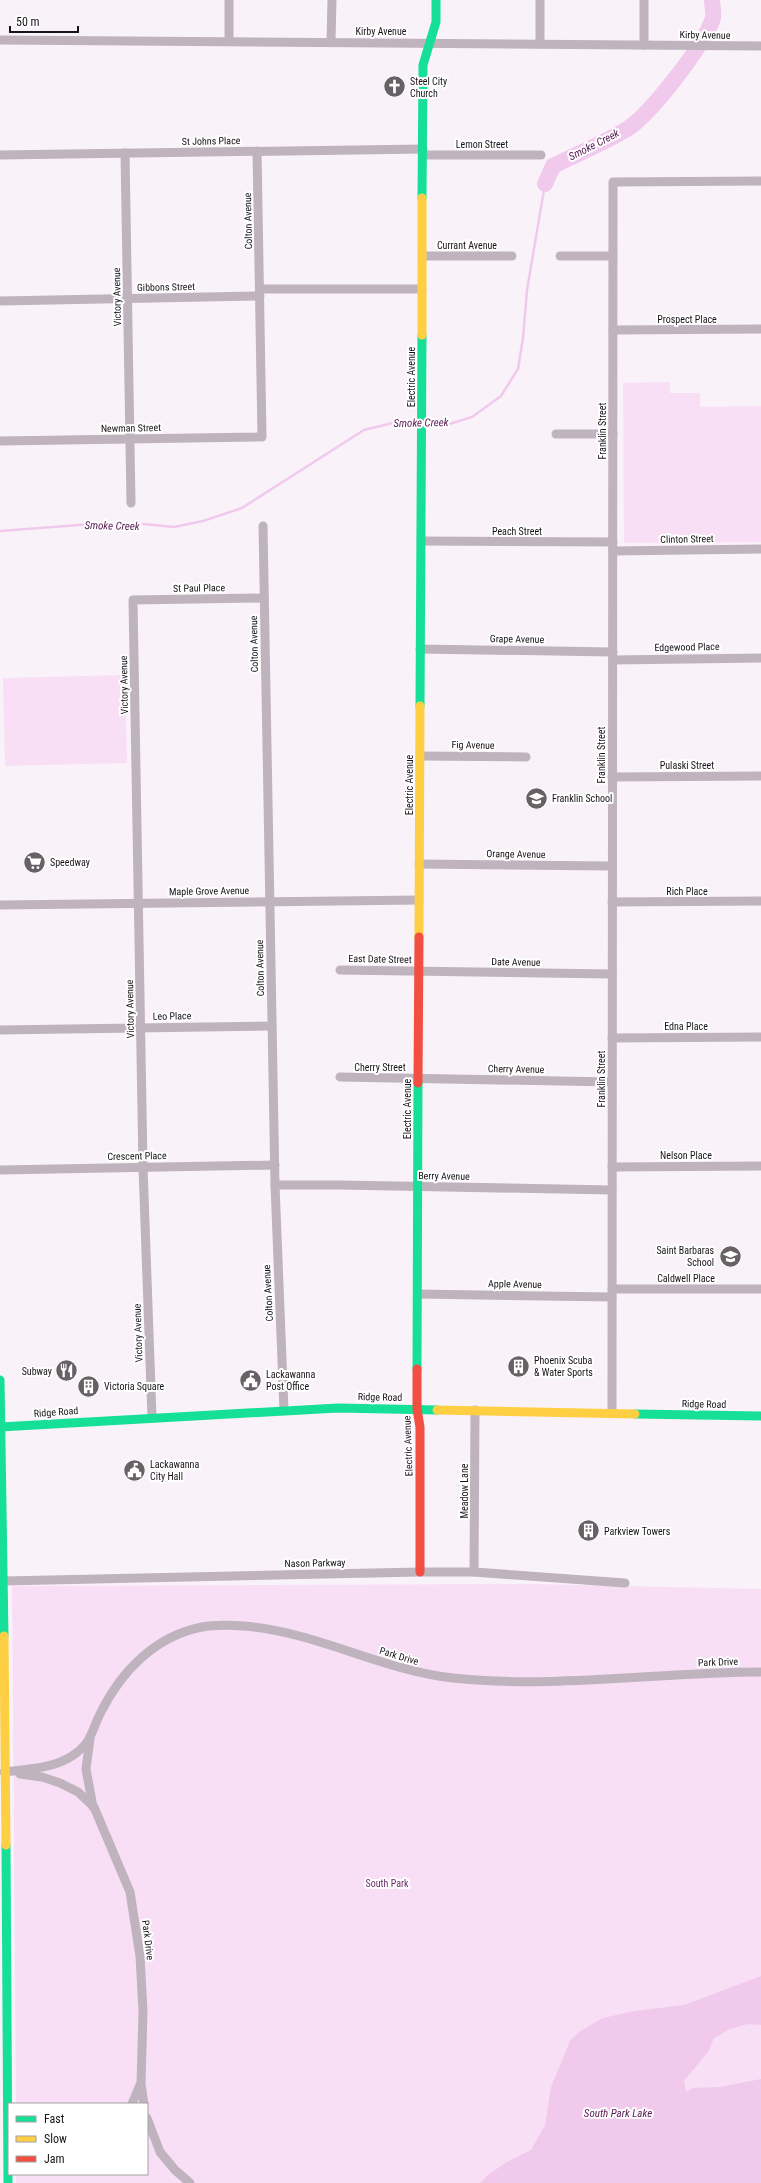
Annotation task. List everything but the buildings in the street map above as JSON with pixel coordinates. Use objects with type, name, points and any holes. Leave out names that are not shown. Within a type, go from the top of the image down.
[{"type":"street","points":[[229,0],[229,41]]},
{"type":"street","points":[[331,42],[332,0]]},
{"type":"street","name":"Electric Avenue","points":[[420,1572],[420,1427],[417,1409],[423,65],[436,22],[436,0]]},
{"type":"street","points":[[540,0],[540,44]]},
{"type":"street","points":[[644,0],[644,45]]},
{"type":"street","name":"Kirby Avenue","points":[[0,40],[430,42],[761,46]]},
{"type":"street","name":"St Johns Place","points":[[0,155],[257,151],[423,152]]},
{"type":"street","name":"Colton Avenue","points":[[257,151],[262,437]]},
{"type":"street","name":"Lemon Street","points":[[423,152],[541,155]]},
{"type":"street","name":"Victory Avenue","points":[[125,153],[131,503]]},
{"type":"street","name":"Franklin Street","points":[[612,1413],[613,182],[761,181]]},
{"type":"street","name":"Currant Avenue","points":[[422,256],[512,256]]},
{"type":"street","points":[[560,256],[613,256]]},
{"type":"street","name":"Gibbons Street","points":[[0,301],[128,299],[260,293],[422,289]]},
{"type":"street","name":"Prospect Place","points":[[613,330],[761,329]]},
{"type":"street","points":[[556,434],[613,434]]},
{"type":"street","name":"Newman Street","points":[[0,441],[262,437]]},
{"type":"street","name":"Colton Avenue","points":[[263,526],[275,1186],[284,1410]]},
{"type":"street","name":"Peach Street","points":[[421,541],[613,546]]},
{"type":"street","name":"Clinton Street","points":[[613,546],[761,549]]},
{"type":"street","name":"St Paul Place","points":[[133,600],[264,598]]},
{"type":"street","name":"Victory Avenue","points":[[133,600],[143,1167],[152,1417]]},
{"type":"street","name":"Grape Avenue","points":[[420,649],[613,656]]},
{"type":"street","name":"Edgewood Place","points":[[613,656],[761,658]]},
{"type":"street","name":"Fig Avenue","points":[[420,756],[526,757]]},
{"type":"street","name":"Pulaski Street","points":[[612,776],[761,776]]},
{"type":"street","name":"Orange Avenue","points":[[419,864],[612,866]]},
{"type":"street","name":"Maple Grove Avenue","points":[[0,905],[419,900]]},
{"type":"street","name":"Rich Place","points":[[612,902],[761,901]]},
{"type":"street","name":"East Date Street","points":[[340,970],[419,971]]},
{"type":"street","name":"Date Avenue","points":[[419,971],[612,974]]},
{"type":"street","name":"Leo Place","points":[[0,1030],[272,1026]]},
{"type":"street","name":"Edna Place","points":[[612,1038],[761,1037]]},
{"type":"street","name":"Cherry Street","points":[[340,1077],[419,1078]]},
{"type":"street","name":"Cherry Avenue","points":[[419,1078],[612,1082]]},
{"type":"street","name":"Crescent Place","points":[[0,1170],[275,1165]]},
{"type":"street","name":"Nelson Place","points":[[612,1167],[761,1166]]},
{"type":"street","name":"Berry Avenue","points":[[275,1186],[418,1186],[612,1190]]},
{"type":"street","name":"Caldwell Place","points":[[612,1293],[761,1289]]},
{"type":"street","name":"Apple Avenue","points":[[418,1294],[612,1293]]},
{"type":"street","points":[[0,1380],[4,1581],[2,1650],[3,1949],[8,2131]]},
{"type":"street","name":"Ridge Road","points":[[0,1427],[152,1417],[338,1408],[761,1416]]},
{"type":"street","name":"Meadow Lane","points":[[474,1572],[475,1410]]},
{"type":"street","name":"Nason Parkway","points":[[4,1581],[474,1572],[625,1583]]},
{"type":"street","name":"Park Drive","points":[[144,2103],[141,2084],[142,1987],[140,1956],[131,1900],[94,1807],[86,1769],[90,1739],[96,1722],[112,1690],[145,1653],[167,1638],[204,1626],[223,1624],[262,1628],[301,1636],[421,1674],[454,1678],[543,1681],[761,1672]]},
{"type":"street","name":"Park Drive","points":[[2,1772],[42,1768],[56,1764],[72,1756],[90,1739]]},
{"type":"street","name":"Park Drive","points":[[2,1772],[42,1777],[60,1783],[78,1792],[94,1807]]},
{"type":"street","name":"Park Drive","points":[[132,2103],[141,2084]]},
{"type":"street","points":[[148,2121],[160,2152]]},
{"type":"street","points":[[148,2141],[160,2152],[175,2170],[190,2183]]},
{"type":"green space","points":[[670,382],[670,393],[700,393],[700,407],[761,406],[761,542],[624,543],[623,383]]},
{"type":"green space","points":[[125,675],[127,763],[5,766],[3,678]]},
{"type":"green space","name":"South Park","points":[[533,1584],[761,1589],[761,2183],[16,2183],[16,2175],[148,2175],[148,2103],[16,2103],[12,1586]]},
{"type":"water","name":"South Park Lake","points":[[761,1976],[761,2025],[748,2024],[730,2029],[714,2038],[708,2052],[684,2081],[686,2092],[693,2088],[720,2087],[761,2079],[761,2183],[480,2183],[489,2174],[507,2162],[531,2150],[545,2125],[551,2087],[570,2041],[580,2031],[603,2018],[634,2011],[684,2005]]},
{"type":"waterway","name":"Smoke Creek","points":[[545,184],[553,166],[600,144],[627,129],[637,121],[662,95],[676,78],[708,30],[713,18],[712,0]]},
{"type":"waterway","name":"Smoke Creek","points":[[425,423],[446,425],[472,417],[501,396],[518,369],[523,338],[527,290],[545,184]]},
{"type":"waterway","name":"Smoke Creek","points":[[0,531],[92,524],[144,524],[174,527],[203,521],[242,508],[364,430],[397,422],[418,423]]},
{"type":"traffic: fast","points":[[422,198],[423,65],[436,22],[436,0]]},
{"type":"traffic: fast","points":[[420,706],[422,335]]},
{"type":"traffic: fast","points":[[417,1369],[418,1083]]},
{"type":"traffic: fast","points":[[0,1380],[4,1636]]},
{"type":"traffic: fast","points":[[0,1427],[338,1408],[437,1410]]},
{"type":"traffic: fast","points":[[635,1414],[761,1416]]},
{"type":"traffic: fast","points":[[6,1845],[8,2183]]},
{"type":"traffic: slow","points":[[422,198],[422,335]]},
{"type":"traffic: slow","points":[[419,937],[420,706]]},
{"type":"traffic: slow","points":[[437,1410],[635,1414]]},
{"type":"traffic: slow","points":[[4,1636],[6,1845]]},
{"type":"traffic: jam","points":[[418,1083],[419,937]]},
{"type":"traffic: jam","points":[[417,1369],[417,1409],[420,1427],[420,1572]]},
{"type":"place","name":"Steel City Church","points":[[394,87]]},
{"type":"place","name":"Franklin School","points":[[536,798]]},
{"type":"place","name":"Speedway","points":[[35,862]]},
{"type":"place","name":"Saint Barbaras School","points":[[730,1256]]},
{"type":"place","name":"Phoenix Scuba & Water Sports","points":[[518,1366]]},
{"type":"place","name":"Subway","points":[[67,1371]]},
{"type":"place","name":"Lackawanna Post Office","points":[[250,1380]]},
{"type":"place","name":"Victoria Square","points":[[89,1386]]},
{"type":"place","name":"Lackawanna City Hall","points":[[135,1470]]},
{"type":"place","name":"Parkview Towers","points":[[589,1531]]}]
